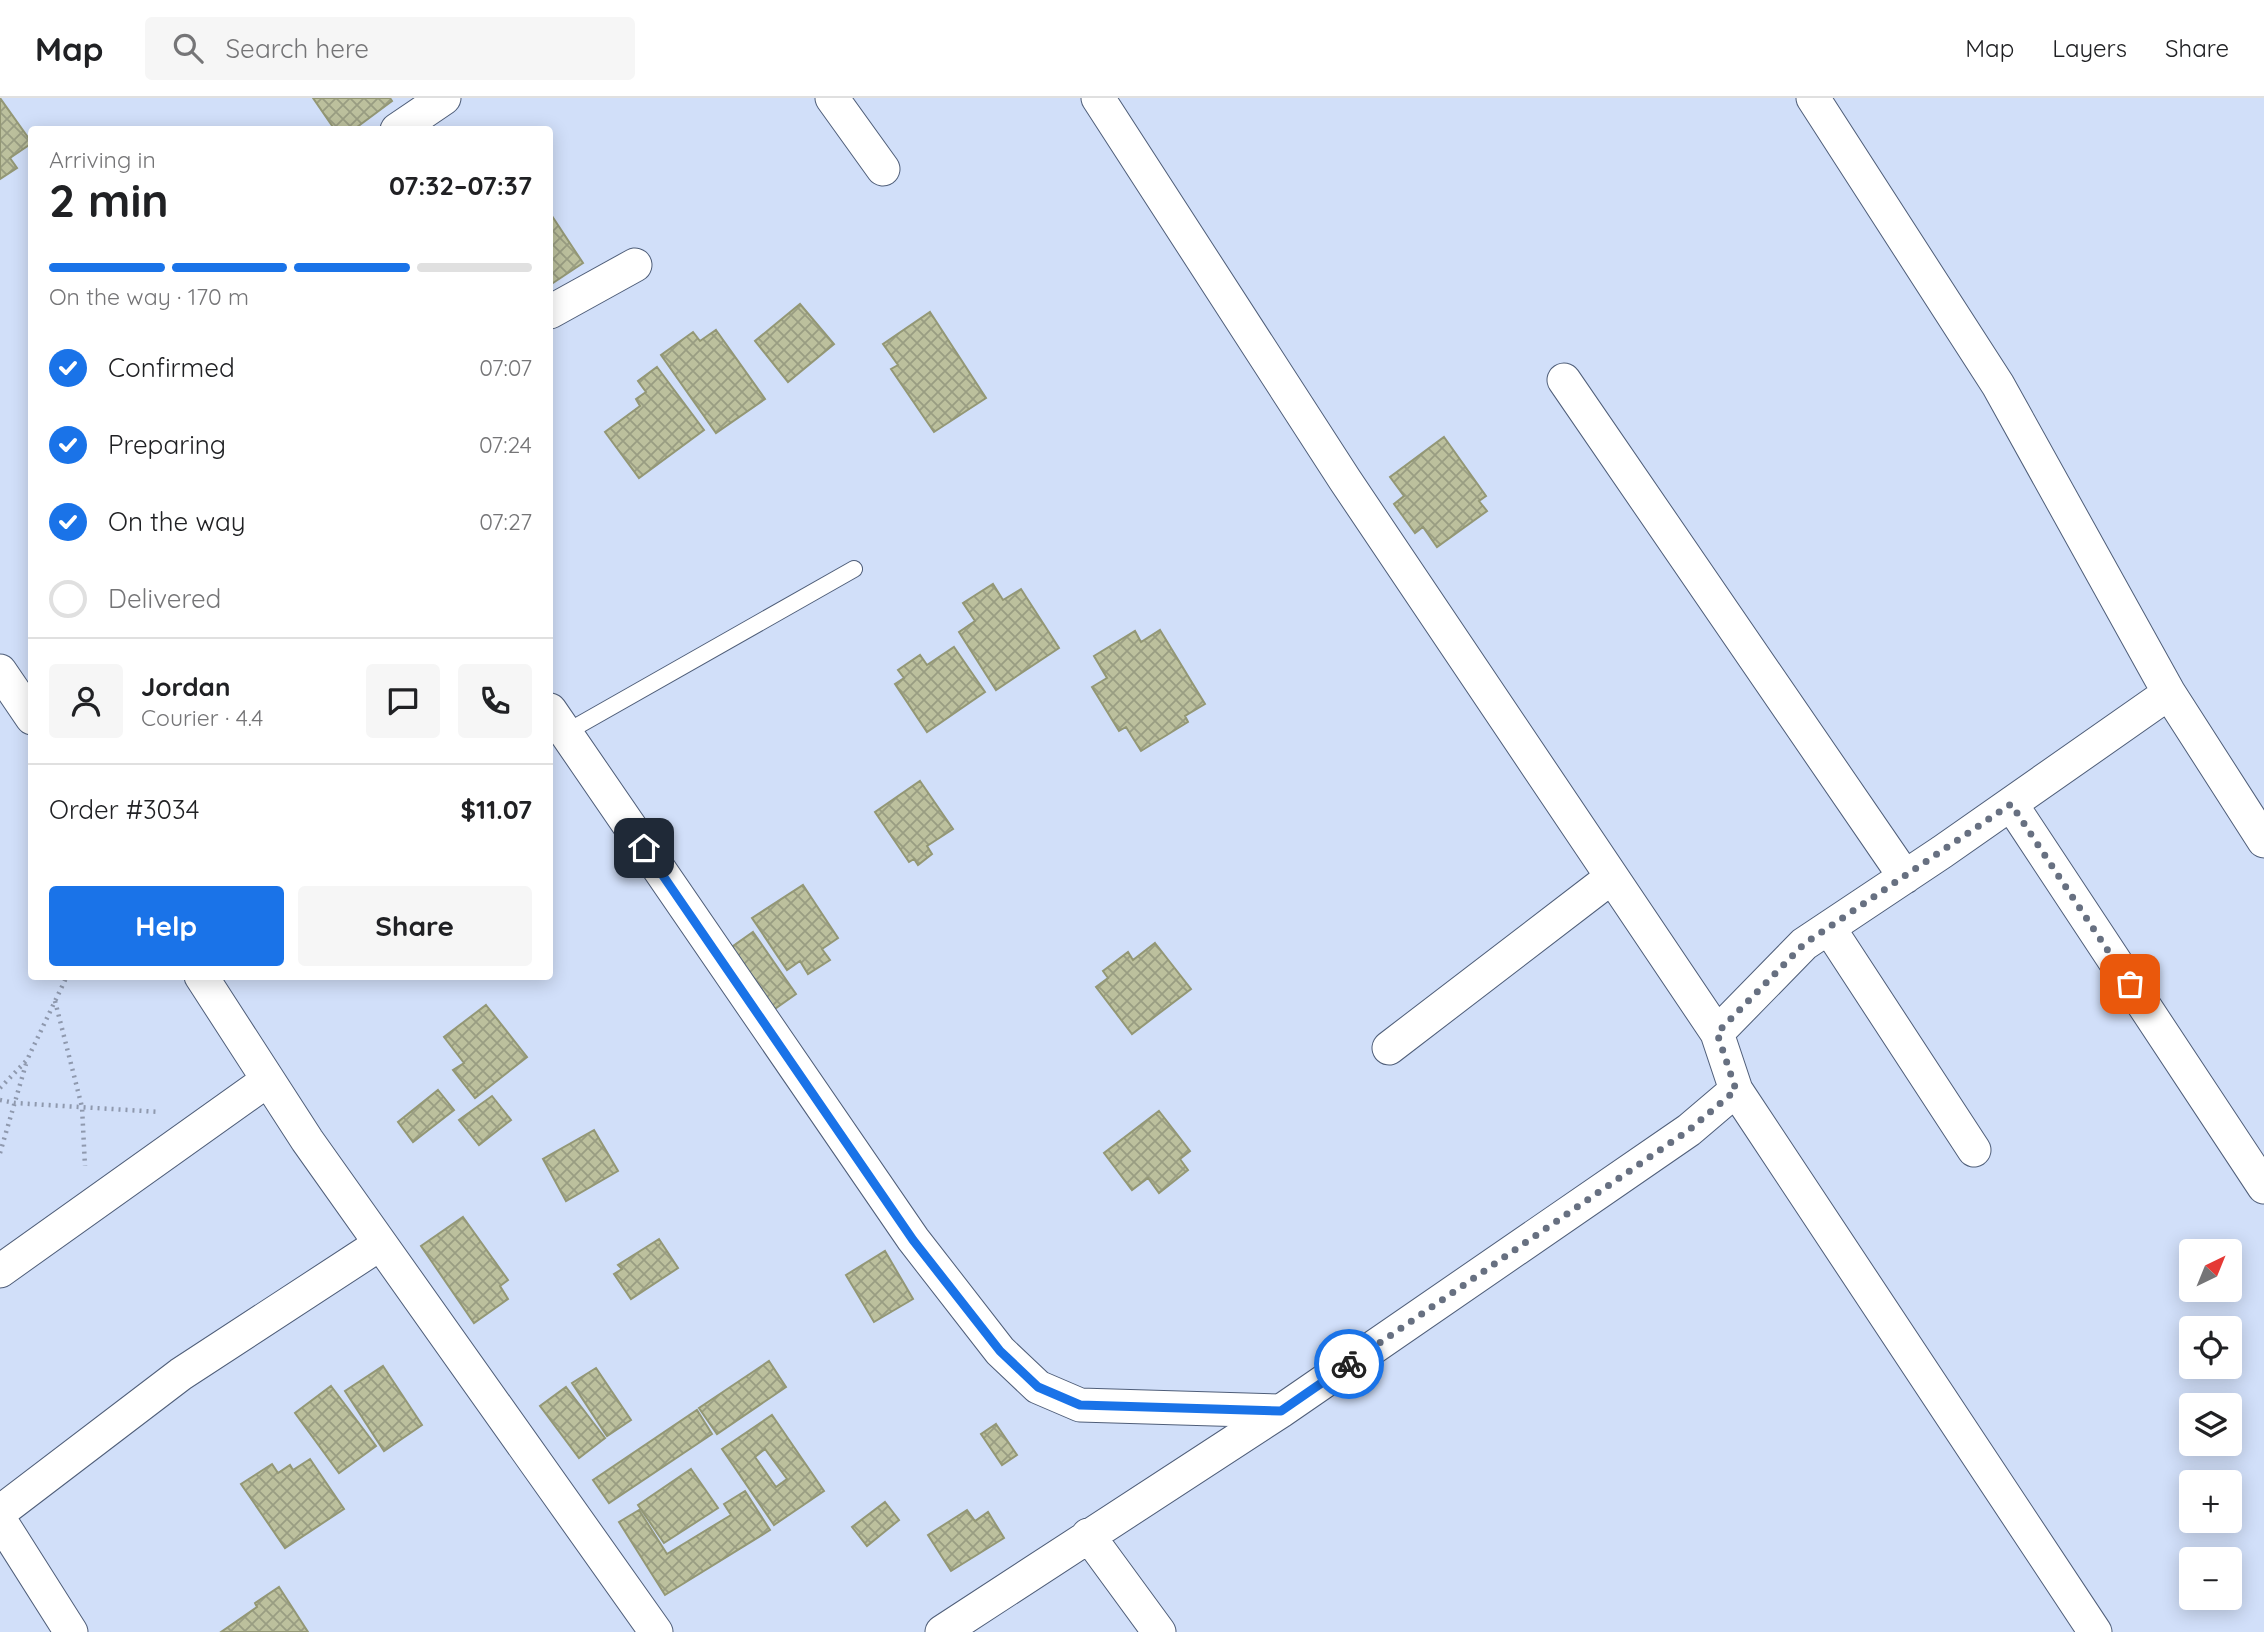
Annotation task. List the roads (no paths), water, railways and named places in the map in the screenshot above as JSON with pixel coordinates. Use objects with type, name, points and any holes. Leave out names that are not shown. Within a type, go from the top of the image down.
[{"type":"street","points":[[403,126],[444,98]]},
{"type":"street","points":[[832,98],[883,169]]},
{"type":"street","points":[[1098,98],[1345,480],[1717,1033],[1736,1090],[2095,1632]]},
{"type":"street","points":[[1813,98],[1998,385],[2169,693],[2264,841]]},
{"type":"street","points":[[553,310],[635,265]]},
{"type":"street","points":[[1564,380],[1905,877]]},
{"type":"street","points":[[0,671],[28,712]]},
{"type":"street","points":[[1717,1033],[1804,944],[2169,693]]},
{"type":"street","points":[[557,722],[913,1240],[1000,1351],[1038,1387],[1080,1405],[1281,1411]]},
{"type":"street","points":[[2011,804],[2264,1187]]},
{"type":"street","points":[[1389,1048],[1612,877]]},
{"type":"street","points":[[1829,928],[1974,1150]]},
{"type":"street","points":[[204,980],[307,1140],[656,1632]]},
{"type":"street","points":[[0,1271],[268,1080]]},
{"type":"street","points":[[942,1632],[1281,1411],[1689,1130],[1736,1090]]},
{"type":"street","points":[[0,1512],[181,1374],[380,1244]]},
{"type":"street","points":[[0,1520],[71,1632]]},
{"type":"street","points":[[1088,1535],[1159,1632]]},
{"type":"lane","points":[[557,722],[854,569]]}]
